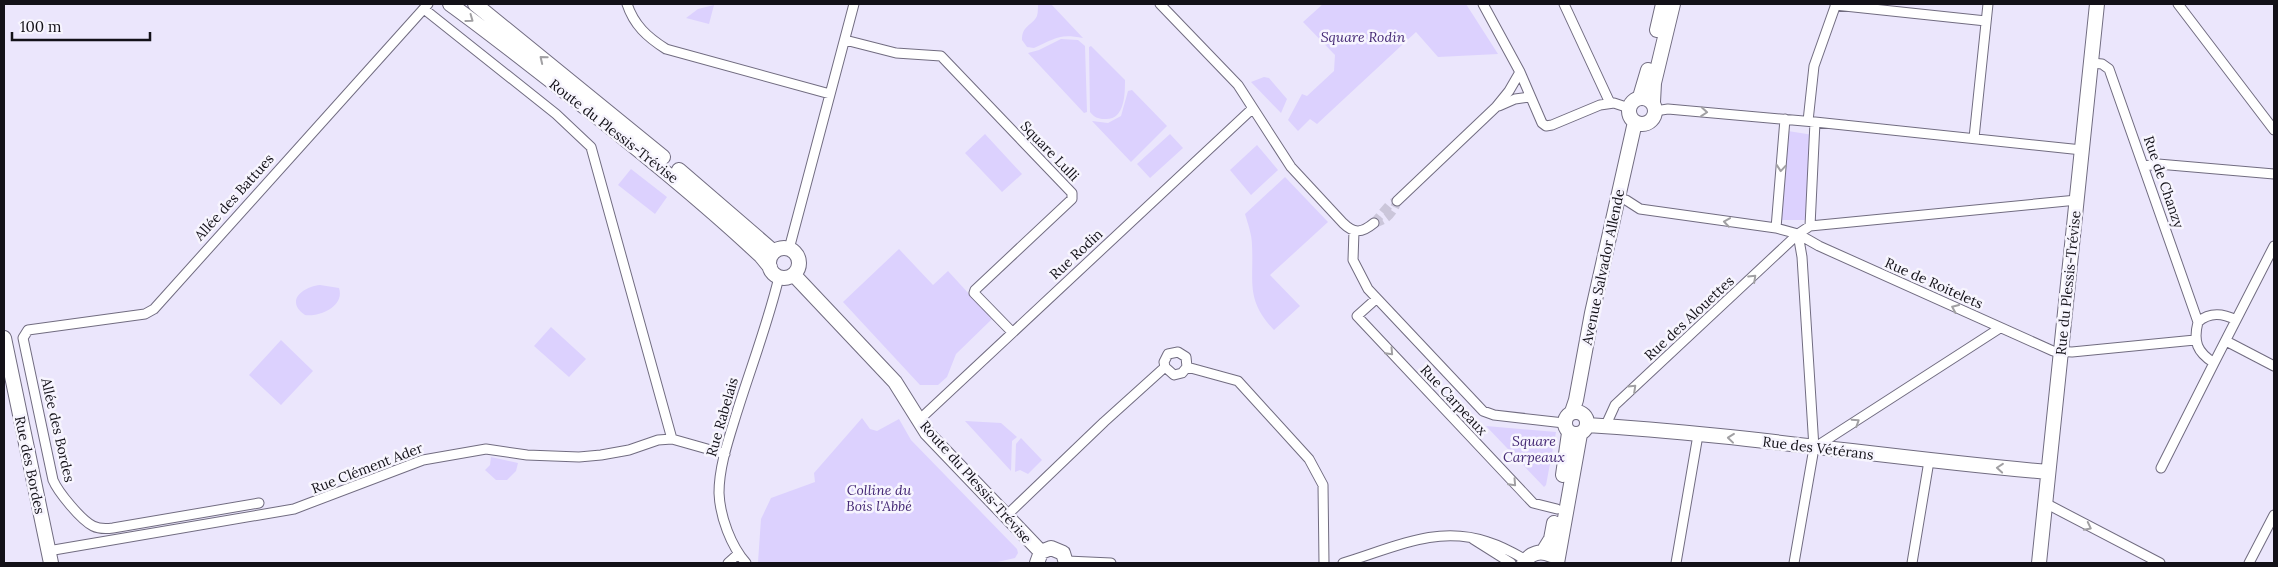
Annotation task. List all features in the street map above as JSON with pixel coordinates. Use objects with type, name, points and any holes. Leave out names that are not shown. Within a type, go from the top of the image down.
[{"type":"main road","name":"Route du Plessis-Trévise","points":[[450,4],[656,164],[703,203],[761,256],[775,272]]},
{"type":"main road","name":"Route du Plessis-Trévise","points":[[475,4],[701,188],[774,252]]},
{"type":"main road","points":[[1649,103],[1633,101],[1629,108],[1630,116],[1640,123],[1651,120],[1649,103],[1663,4]]},
{"type":"main road","points":[[1649,103],[1673,4]]},
{"type":"main road","name":"Rue du Plessis-Trévise","points":[[2039,563],[2098,4]]},
{"type":"main road","name":"Avenue Salvador Allende","points":[[1543,552],[1551,538],[1626,200],[1640,123]]},
{"type":"main road","name":"Avenue Salvador Allende","points":[[1557,563],[1576,423],[1576,400],[1592,313],[1640,123]]},
{"type":"main road","points":[[779,249],[789,249],[796,255],[799,263],[794,275],[787,278],[775,272],[770,259],[774,252],[779,249]]},
{"type":"main road","name":"Route du Plessis-Trévise","points":[[794,275],[895,382],[927,433],[1006,516],[1039,558]]},
{"type":"main road","name":"Rue des Bordes","points":[[4,339],[50,557]]},
{"type":"main road","name":"Rue des Vétérans","points":[[1576,423],[1929,462],[2048,472]]},
{"type":"main road","points":[[1039,558],[1046,549],[1055,548],[1063,553],[1066,562]]},
{"type":"main road","points":[[1525,561],[1536,553],[1543,552],[1549,554],[1557,563]]},
{"type":"street","points":[[789,249],[854,4]]},
{"type":"street","points":[[1160,4],[1238,85],[1291,167],[1343,223],[1354,231],[1364,231],[1374,224]]},
{"type":"street","points":[[1483,4],[1520,72],[1542,123],[1546,126],[1600,105],[1610,103],[1629,108]]},
{"type":"street","points":[[1564,4],[1610,103]]},
{"type":"street","points":[[1986,21],[1836,4],[1814,66],[1810,226],[2077,200]]},
{"type":"street","points":[[1974,138],[1988,4]]},
{"type":"street","points":[[2178,4],[2274,130]]},
{"type":"street","points":[[629,5],[632,17],[641,30],[651,40],[666,49],[830,94]]},
{"type":"street","points":[[426,7],[556,114],[591,146],[631,285],[672,439]]},
{"type":"street","name":"Allée des Battues","points":[[23,338],[28,330],[145,314],[154,309],[426,7]]},
{"type":"street","name":"Square Lulli","points":[[845,40],[896,53],[941,56],[1072,193],[1072,199],[975,290],[974,293],[1012,332]]},
{"type":"street","name":"Rue de Chanzy","points":[[2092,63],[2102,64],[2109,69],[2198,322]]},
{"type":"street","points":[[1397,201],[1496,107],[1509,91],[1520,72]]},
{"type":"street","points":[[1496,107],[1515,99],[1530,97]]},
{"type":"street","points":[[1649,103],[1668,109],[1785,119],[2082,150]]},
{"type":"street","name":"Rue Rodin","points":[[919,420],[1252,108]]},
{"type":"street","points":[[1776,228],[1785,119]]},
{"type":"street","points":[[2144,166],[2158,164],[2274,175]]},
{"type":"street","name":"Rue de Roitelets","points":[[1626,200],[1640,209],[1776,228],[1798,234],[1819,246],[2000,328],[2053,351],[2061,352]]},
{"type":"street","name":"Rue des Alouettes","points":[[1606,427],[1615,405],[1798,234],[1810,226]]},
{"type":"street","name":"Rue Carpeaux","points":[[1354,231],[1353,260],[1368,289],[1485,412],[1525,419],[1576,423]]},
{"type":"street","points":[[1794,563],[1814,448],[1802,257],[1798,234]]},
{"type":"street","points":[[2160,468],[2274,246]]},
{"type":"street","name":"Rue Rabelais","points":[[746,563],[738,554],[721,507],[720,485],[725,454],[775,272]]},
{"type":"street","name":"Rue Carpeaux","points":[[1376,299],[1356,316],[1532,503],[1557,509]]},
{"type":"street","points":[[2214,363],[2198,351],[2195,340],[2198,322],[2206,316],[2224,314],[2236,320]]},
{"type":"street","points":[[1814,448],[2000,328]]},
{"type":"street","name":"Allée des Bordes","points":[[23,338],[52,480],[58,491],[93,526],[103,529],[113,528],[258,503]]},
{"type":"street","points":[[2061,352],[2195,340]]},
{"type":"street","points":[[2226,341],[2274,366]]},
{"type":"street","points":[[1006,516],[1164,367],[1165,358],[1168,354],[1178,352],[1186,357],[1187,367],[1182,373],[1174,375],[1164,367]]},
{"type":"street","points":[[1187,367],[1238,381],[1309,459],[1323,484],[1324,563]]},
{"type":"street","points":[[1676,563],[1698,435]]},
{"type":"street","name":"Rue Clément Ader","points":[[50,557],[294,509],[405,466],[437,457],[486,449],[533,456],[594,456],[629,450],[658,440],[672,439],[725,454]]},
{"type":"street","points":[[1912,563],[1929,462]]},
{"type":"street","points":[[2045,503],[2160,563]]},
{"type":"street","points":[[2249,563],[2274,515]]},
{"type":"street","points":[[1343,563],[1418,538],[1442,535],[1487,541],[1525,561]]},
{"type":"street","points":[[1470,538],[1485,549],[1511,563]]},
{"type":"street","points":[[728,563],[738,554]]},
{"type":"street","points":[[1066,562],[1111,563]]},
{"type":"green space","points":[[1038,4],[1051,4],[1083,38],[1068,36],[1052,40],[1034,48],[1027,47],[1022,40],[1022,35],[1025,28],[1037,16]]},
{"type":"green space","name":"Square Rodin","points":[[1323,4],[1466,4],[1498,54],[1438,57],[1416,32],[1317,124],[1310,119],[1298,131],[1288,120],[1302,94],[1307,96],[1334,71],[1335,55],[1303,22]]},
{"type":"green space","points":[[714,5],[709,24],[686,18],[698,9]]},
{"type":"green space","points":[[1061,39],[1078,40],[1085,46],[1087,112],[1084,113],[1028,53],[1039,50]]},
{"type":"green space","points":[[1091,46],[1125,80],[1122,106],[1116,116],[1111,118],[1098,118],[1090,112],[1089,47]]},
{"type":"green space","points":[[1264,77],[1269,78],[1287,99],[1281,113],[1251,82]]},
{"type":"green space","points":[[1132,90],[1167,126],[1131,162],[1092,121],[1108,123],[1121,116],[1128,91]]},
{"type":"green space","points":[[1788,131],[1813,135],[1808,220],[1779,220]]},
{"type":"green space","points":[[985,134],[1022,174],[1002,192],[965,153]]},
{"type":"green space","points":[[1170,134],[1183,148],[1150,178],[1137,164]]},
{"type":"green space","points":[[1257,145],[1278,170],[1251,195],[1230,170]]},
{"type":"green space","points":[[631,169],[667,197],[655,214],[618,185]]},
{"type":"green space","points":[[1285,177],[1328,222],[1270,275],[1300,306],[1274,330],[1265,319],[1255,299],[1252,280],[1252,241],[1245,214]]},
{"type":"green space","points":[[899,249],[933,285],[948,271],[992,319],[956,354],[947,377],[938,385],[920,385],[843,302]]},
{"type":"green space","points":[[320,285],[339,288],[338,300],[335,305],[324,312],[305,315],[296,305],[298,296],[313,286]]},
{"type":"green space","points":[[551,327],[586,359],[569,377],[534,346]]},
{"type":"green space","points":[[281,340],[313,371],[281,405],[249,375]]},
{"type":"green space","name":"Colline du Bois l'Abbé","points":[[862,418],[870,429],[877,431],[899,419],[911,440],[1017,549],[1018,553],[1015,558],[993,563],[758,562],[761,519],[771,498],[815,482],[814,473]]},
{"type":"green space","points":[[965,421],[1001,423],[1017,437],[1012,441],[1011,471]]},
{"type":"green space","name":"Square Carpeaux","points":[[1486,426],[1556,432],[1546,485],[1544,487]]},
{"type":"green space","points":[[1021,438],[1042,460],[1028,474],[1020,470],[1015,472],[1016,444]]},
{"type":"green space","points":[[491,457],[518,463],[516,471],[507,480],[496,480],[485,470],[490,465]]},
{"type":"tunnel","points":[[1374,223],[1389,215],[1397,201]]},
{"type":"tunnel","points":[[1374,223],[1390,204],[1397,201]]}]
